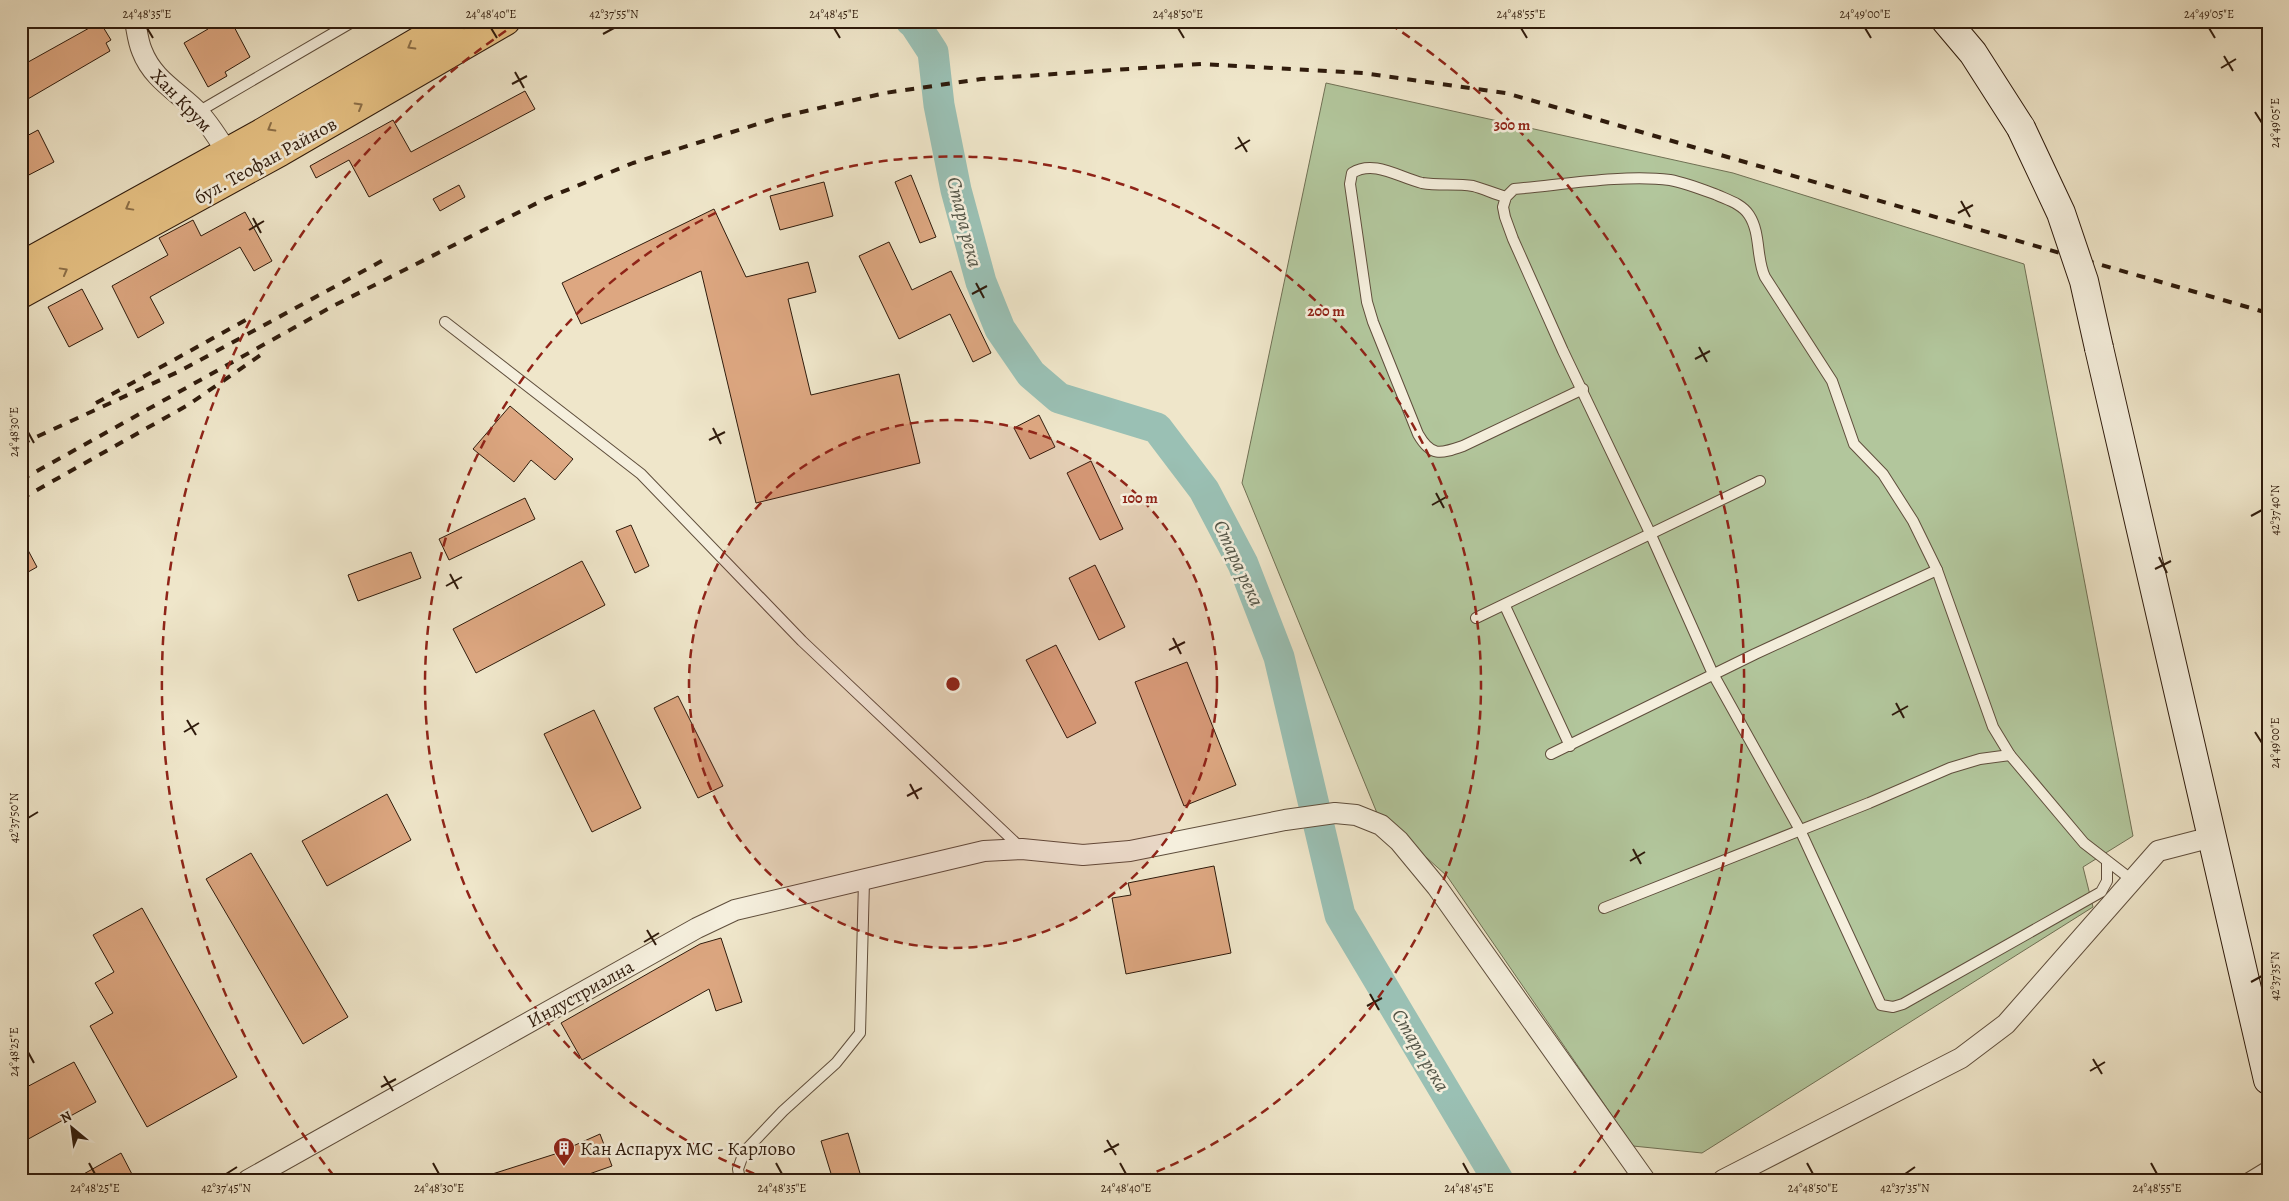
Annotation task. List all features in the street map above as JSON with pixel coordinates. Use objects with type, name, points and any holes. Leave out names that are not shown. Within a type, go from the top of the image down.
[{"type":"main road","name":"бул. Теофан Райнов","points":[[21,294],[233,164],[453,21]]},
{"type":"main road","name":"бул. Теофан Райнов","points":[[21,266],[233,164],[506,21]]},
{"type":"main road","points":[[1946,21],[1973,53],[2022,128],[2061,213],[2084,281],[2268,1080]]},
{"type":"street","name":"Хан Крум","points":[[134,21],[141,50],[150,67],[161,80],[198,112],[233,164]]},
{"type":"street","name":"Индустриална","points":[[248,1180],[697,928],[735,910],[984,852],[1022,849],[1082,855],[1130,851],[1285,820],[1336,813],[1356,815],[1381,825],[1399,841],[1437,887],[1645,1180]]},
{"type":"street","points":[[1723,1180],[1961,1058],[2006,1024],[2158,851],[2212,837]]},
{"type":"lane","points":[[198,112],[354,21]]},
{"type":"lane","points":[[1506,197],[1473,186],[1422,183],[1399,174],[1375,169],[1360,168],[1352,173],[1350,184],[1367,302],[1381,344],[1418,434],[1425,446],[1434,452],[1444,452],[1463,446],[1582,390]]},
{"type":"lane","points":[[2107,863],[2106,881],[2100,892],[1903,1004],[1894,1007],[1881,1005],[1800,830],[1713,674],[1651,534],[1513,239],[1504,207],[1506,197],[1514,189],[1635,178],[1669,180],[1692,185],[1732,201],[1742,208],[1752,221],[1761,260],[1761,270],[1832,381],[1854,444],[1883,474],[1913,521],[1937,570],[1993,727],[2010,756],[2084,843],[2107,863],[2132,880]]},
{"type":"lane","points":[[445,322],[641,474],[802,641],[1022,849]]},
{"type":"lane","points":[[1476,618],[1505,606],[1760,481]]},
{"type":"lane","points":[[1551,754],[1713,674],[1937,570]]},
{"type":"lane","points":[[1505,606],[1570,746]]},
{"type":"lane","points":[[1604,908],[1950,768],[1980,759],[2010,756]]},
{"type":"lane","points":[[740,1180],[738,1169],[744,1152],[783,1110],[836,1064],[860,1033],[864,881]]},
{"type":"lane","points":[[2245,1180],[2268,1166]]},
{"type":"green space","points":[[1326,83],[1733,173],[2024,264],[2133,836],[2083,867],[2093,907],[1702,1153],[1633,1146],[1447,876],[1377,813],[1242,483]]},
{"type":"building","points":[[203,21],[231,21],[250,57],[225,72],[227,76],[208,87],[184,43],[208,29]]},
{"type":"building","points":[[100,22],[111,40],[106,43],[110,51],[21,103],[21,66]]},
{"type":"building","points":[[525,91],[535,109],[369,197],[349,160],[316,178],[310,166],[393,120],[411,152]]},
{"type":"building","points":[[38,130],[54,162],[21,179],[21,139]]},
{"type":"building","points":[[911,175],[936,237],[920,243],[895,182]]},
{"type":"building","points":[[824,182],[833,216],[780,230],[770,196]]},
{"type":"building","points":[[459,185],[465,197],[440,211],[433,199]]},
{"type":"building","points":[[714,209],[746,277],[808,262],[816,292],[788,299],[811,395],[899,374],[920,463],[756,503],[701,271],[581,324],[562,283]]},
{"type":"building","points":[[245,212],[272,261],[254,271],[240,247],[150,297],[164,323],[138,338],[112,286],[168,255],[159,238],[193,220],[201,236]]},
{"type":"building","points":[[889,242],[912,290],[951,271],[991,353],[973,362],[950,314],[899,339],[859,256]]},
{"type":"building","points":[[82,289],[103,329],[69,347],[48,307]]},
{"type":"building","points":[[510,406],[573,459],[555,480],[531,460],[514,482],[473,449]]},
{"type":"building","points":[[1039,415],[1055,447],[1030,459],[1014,428]]},
{"type":"building","points":[[1091,461],[1123,529],[1100,540],[1067,473]]},
{"type":"building","points":[[525,498],[535,519],[449,560],[439,539]]},
{"type":"building","points":[[631,525],[649,566],[635,573],[616,531]]},
{"type":"building","points":[[21,537],[37,567],[21,576]]},
{"type":"building","points":[[411,552],[421,578],[358,601],[348,575]]},
{"type":"building","points":[[582,561],[605,605],[476,673],[453,629]]},
{"type":"building","points":[[1095,565],[1125,627],[1099,640],[1069,578]]},
{"type":"building","points":[[1056,645],[1096,723],[1067,738],[1026,660]]},
{"type":"building","points":[[1187,662],[1236,785],[1184,806],[1135,682]]},
{"type":"building","points":[[678,696],[723,786],[698,798],[654,708]]},
{"type":"building","points":[[594,710],[641,808],[592,832],[544,734]]},
{"type":"building","points":[[387,794],[411,840],[327,886],[302,841]]},
{"type":"building","points":[[251,853],[348,1017],[303,1044],[206,879]]},
{"type":"building","points":[[1214,866],[1231,953],[1126,974],[1112,898],[1131,895],[1128,883]]},
{"type":"building","points":[[142,908],[237,1077],[147,1127],[90,1026],[113,1013],[95,983],[114,972],[93,935]]},
{"type":"building","points":[[721,938],[742,1002],[716,1011],[709,989],[582,1060],[561,1023],[700,944]]},
{"type":"building","points":[[74,1062],[96,1102],[21,1143],[21,1090]]},
{"type":"building","points":[[848,1133],[862,1180],[833,1180],[821,1141]]},
{"type":"building","points":[[600,1134],[612,1166],[572,1180],[483,1180],[483,1177],[555,1154]]},
{"type":"building","points":[[121,1153],[135,1180],[73,1180]]},
{"type":"waterway","name":"Стара река","points":[[911,21],[933,52],[939,105],[956,190],[981,282],[1000,329],[1031,374],[1059,398],[1157,428],[1204,490],[1243,564],[1279,657],[1340,915],[1498,1180]]},
{"type":"railway","points":[[21,480],[333,306],[545,199],[633,163],[780,117],[885,93],[981,79],[1201,64],[1363,73],[1506,93],[2268,313]]},
{"type":"railway","points":[[21,444],[180,371],[389,257]]},
{"type":"railway","points":[[96,403],[253,316]]},
{"type":"railway","points":[[21,499],[188,405],[265,352]]},
{"type":"place","name":"Кан Аспарух МС - Карлово","points":[[564,1167]]}]
